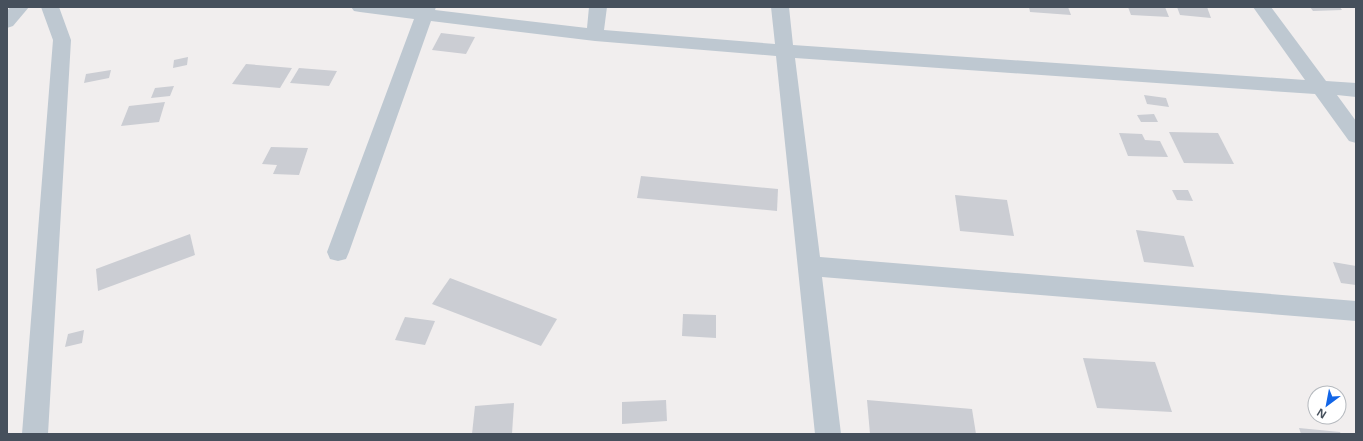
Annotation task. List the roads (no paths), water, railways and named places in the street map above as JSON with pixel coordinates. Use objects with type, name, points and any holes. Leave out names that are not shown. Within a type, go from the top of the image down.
[{"type":"street","points":[[7,22],[20,7]]},
{"type":"street","points":[[35,434],[62,40],[50,7]]},
{"type":"street","points":[[360,7],[426,11],[595,35],[785,51],[1356,90]]},
{"type":"street","points":[[595,35],[598,7]]},
{"type":"street","points":[[780,7],[828,434]]},
{"type":"street","points":[[1262,7],[1356,136]]},
{"type":"street","points":[[338,252],[426,11]]},
{"type":"street","points":[[809,266],[1356,311]]}]
